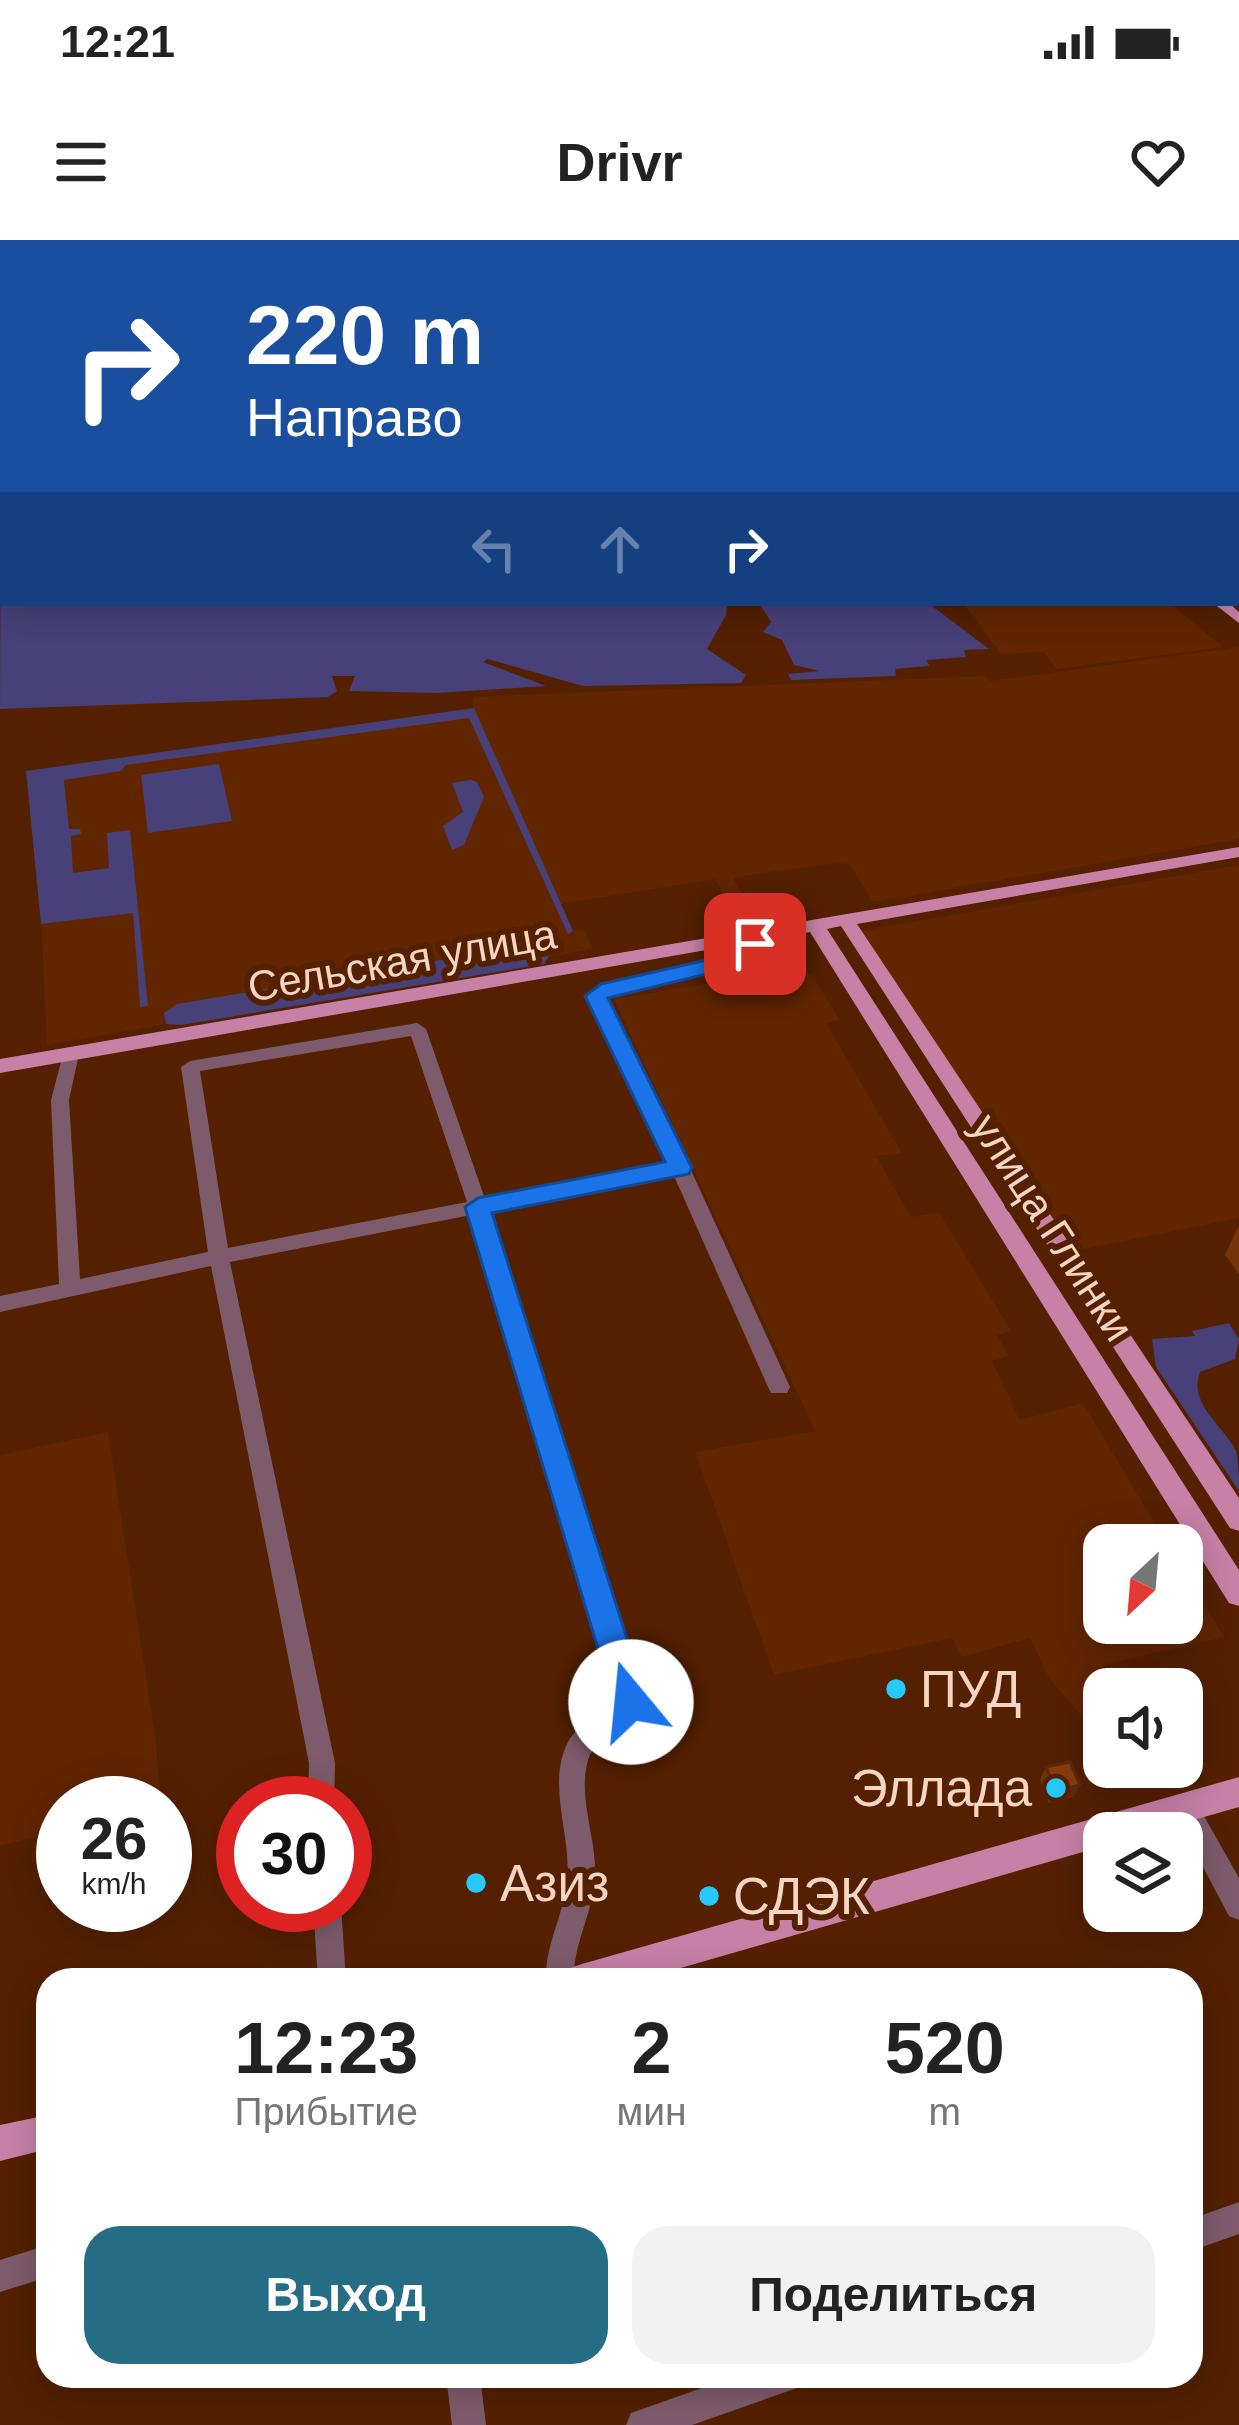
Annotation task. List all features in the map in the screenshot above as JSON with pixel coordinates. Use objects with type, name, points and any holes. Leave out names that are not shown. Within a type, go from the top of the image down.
[{"type":"main road","points":[[817,928],[1239,852]]},
{"type":"main road","name":"улица Глинки","points":[[847,922],[1239,1520]]},
{"type":"main road","name":"улица Глинки","points":[[817,928],[1239,1594]]},
{"type":"main road","name":"Сельская улица","points":[[0,1066],[817,928]]},
{"type":"main road","points":[[624,1968],[1239,1792]]},
{"type":"main road","points":[[0,2144],[36,2135]]},
{"type":"street","points":[[755,937],[754,954],[749,957],[609,988],[596,996],[779,1387]]},
{"type":"street","points":[[322,1776],[219,1257],[190,1067],[417,1029],[478,1207],[631,1702],[621,1719],[591,1733],[579,1747],[574,1766],[581,1880],[559,1968]]},
{"type":"street","points":[[70,1054],[60,1100],[70,1289]]},
{"type":"street","points":[[0,1304],[680,1168]]},
{"type":"street","points":[[1186,1808],[1239,1906]]},
{"type":"street","points":[[329,1932],[331,1968]]},
{"type":"street","points":[[1203,2231],[1239,2218]]},
{"type":"street","points":[[0,2276],[36,2265]]},
{"type":"street","points":[[465,2388],[469,2425]]},
{"type":"street","points":[[643,2425],[749,2388]]},
{"type":"shaded area","points":[[0,606],[727,606],[707,649],[746,675],[741,683],[583,686],[488,659],[483,662],[546,686],[436,693],[349,691],[355,676],[332,676],[337,691],[328,697],[0,709]]},
{"type":"shaded area","points":[[761,606],[932,606],[989,649],[964,650],[966,657],[895,669],[896,676],[791,680],[788,674],[820,671],[794,665],[782,640],[763,632],[771,622]]},
{"type":"shaded area","points":[[965,606],[1174,606],[1223,647],[1057,669],[1043,652],[1001,654]]},
{"type":"shaded area","points":[[1239,647],[1239,839],[873,902],[848,862],[733,878],[757,919],[741,922],[715,879],[560,904],[572,930],[584,930],[593,949],[47,1045],[38,853],[26,771],[473,709],[474,697],[985,676],[990,681]]},
{"type":"shaded area","points":[[474,708],[573,931],[568,934],[469,718],[126,765],[121,771],[64,780],[69,829],[80,829],[81,834],[71,836],[73,873],[109,868],[107,833],[130,830],[148,1006],[140,1007],[133,913],[41,924],[26,771]]},
{"type":"shaded area","points":[[219,764],[232,821],[148,833],[141,775]]},
{"type":"shaded area","points":[[471,780],[484,797],[464,845],[452,850],[443,826],[463,812],[452,783]]},
{"type":"shaded area","points":[[1239,865],[1239,1218],[1069,1252],[860,931]]},
{"type":"shaded area","points":[[535,944],[551,953],[544,964],[166,1024],[164,1013],[177,1004]]},
{"type":"shaded area","points":[[799,968],[811,974],[840,1020],[826,1023],[902,1153],[876,1156],[911,1217],[939,1212],[1011,1331],[997,1335],[1009,1356],[992,1361],[1020,1420],[1083,1403],[1155,1524],[1083,1524],[1083,1644],[1194,1644],[1103,1668],[1083,1668],[1083,1718],[1049,1678],[1030,1638],[962,1657],[952,1638],[774,1675],[695,1452],[815,1431],[614,999]]},
{"type":"shaded area","points":[[1229,1323],[1239,1339],[1235,1359],[1200,1372],[1198,1384],[1203,1404],[1236,1451],[1239,1491],[1156,1367],[1152,1339],[1195,1336],[1192,1331]]},
{"type":"shaded area","points":[[108,1432],[158,1776],[36,1776],[36,1837],[0,1846],[0,1455]]},
{"type":"shaded area","points":[[1203,1602],[1224,1637],[1203,1642]]},
{"type":"building","points":[[1070,1762],[1080,1785],[1056,1791],[1046,1767]]},
{"type":"place","name":"ПУД","points":[[896,1689]]},
{"type":"place","name":"Эллада","points":[[1056,1788]]},
{"type":"place","name":"Азиз","points":[[476,1883]]},
{"type":"place","name":"СДЭК","points":[[709,1896]]},
{"type":"route","points":[[631,1702],[478,1207],[680,1168],[596,996],[609,988],[749,957],[755,944]]}]
